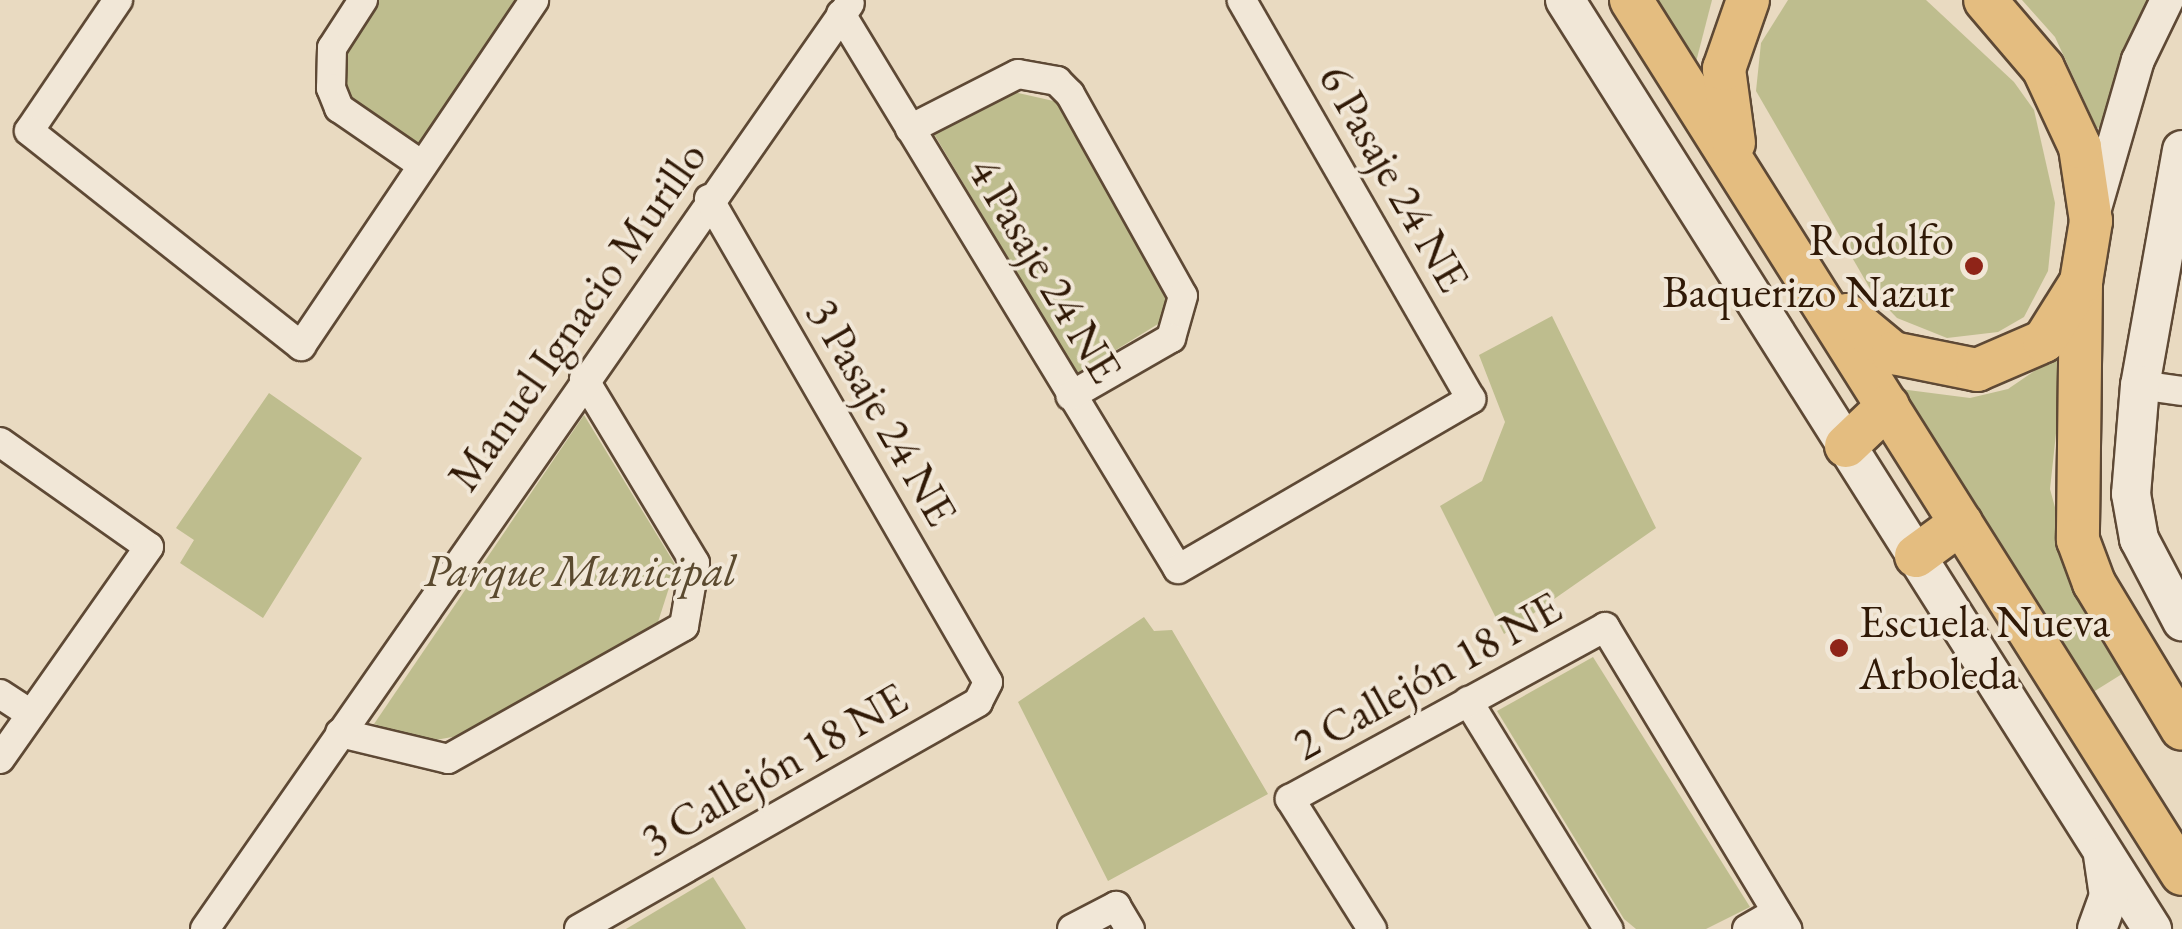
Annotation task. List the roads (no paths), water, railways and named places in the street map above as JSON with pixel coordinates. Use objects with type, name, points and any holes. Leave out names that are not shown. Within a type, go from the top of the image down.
[{"type":"main road","points":[[1564,0],[2152,929]]},
{"type":"main road","points":[[1631,0],[2182,874]]},
{"type":"main road","points":[[1743,176],[1722,96],[1728,44],[1748,0]]},
{"type":"main road","points":[[1985,0],[2063,104],[2091,221],[2081,282],[2078,540],[2094,583],[2182,729]]},
{"type":"main road","points":[[2182,150],[2140,386],[2132,494],[2139,539],[2182,622]]},
{"type":"main road","points":[[1800,266],[1870,340],[1948,369],[2021,357],[2064,316],[2081,282]]},
{"type":"main road","points":[[1846,446],[1888,406]]},
{"type":"main road","points":[[1916,556],[1961,523]]},
{"type":"main road","points":[[2096,929],[2109,896],[2099,844]]},
{"type":"street","points":[[118,0],[30,131],[301,346],[534,0]]},
{"type":"street","points":[[363,0],[332,48],[330,88],[339,108],[422,165]]},
{"type":"street","name":"6 Pasaje 24 NE","points":[[1178,569],[1472,399],[1242,0]]},
{"type":"street","points":[[2091,221],[2138,60],[2167,0]]},
{"type":"street","name":"4 Pasaje 24 NE","points":[[847,7],[910,129],[1178,569]]},
{"type":"street","name":"Manuel Ignacio Murillo","points":[[205,929],[709,199],[847,7]]},
{"type":"street","points":[[910,129],[1018,74],[1057,80],[1070,94],[1183,296],[1171,338],[1070,396]]},
{"type":"street","name":"3 Pasaje 24 NE","points":[[709,199],[980,668]]},
{"type":"street","points":[[340,733],[448,759],[684,626],[695,563],[584,380]]},
{"type":"street","points":[[2140,386],[2182,390]]},
{"type":"street","points":[[0,442],[150,547],[0,758]]},
{"type":"street","name":"2 Callejón 18 NE","points":[[1372,929],[1290,799],[1605,627],[1782,920]]},
{"type":"street","name":"3 Callejón 18 NE","points":[[578,929],[978,702],[988,682],[980,668]]},
{"type":"street","points":[[0,694],[31,714]]},
{"type":"street","points":[[1468,702],[1608,929]]},
{"type":"street","points":[[1072,929],[1123,917]]},
{"type":"street","points":[[1747,929],[1782,920]]},
{"type":"place","name":"Rodolfo Baquerizo Nazur","points":[[1974,266]]},
{"type":"place","name":"Escuela Nueva Arboleda","points":[[1839,648]]},
{"type":"park label","name":"Parque Municipal","points":[[580,571]]}]
